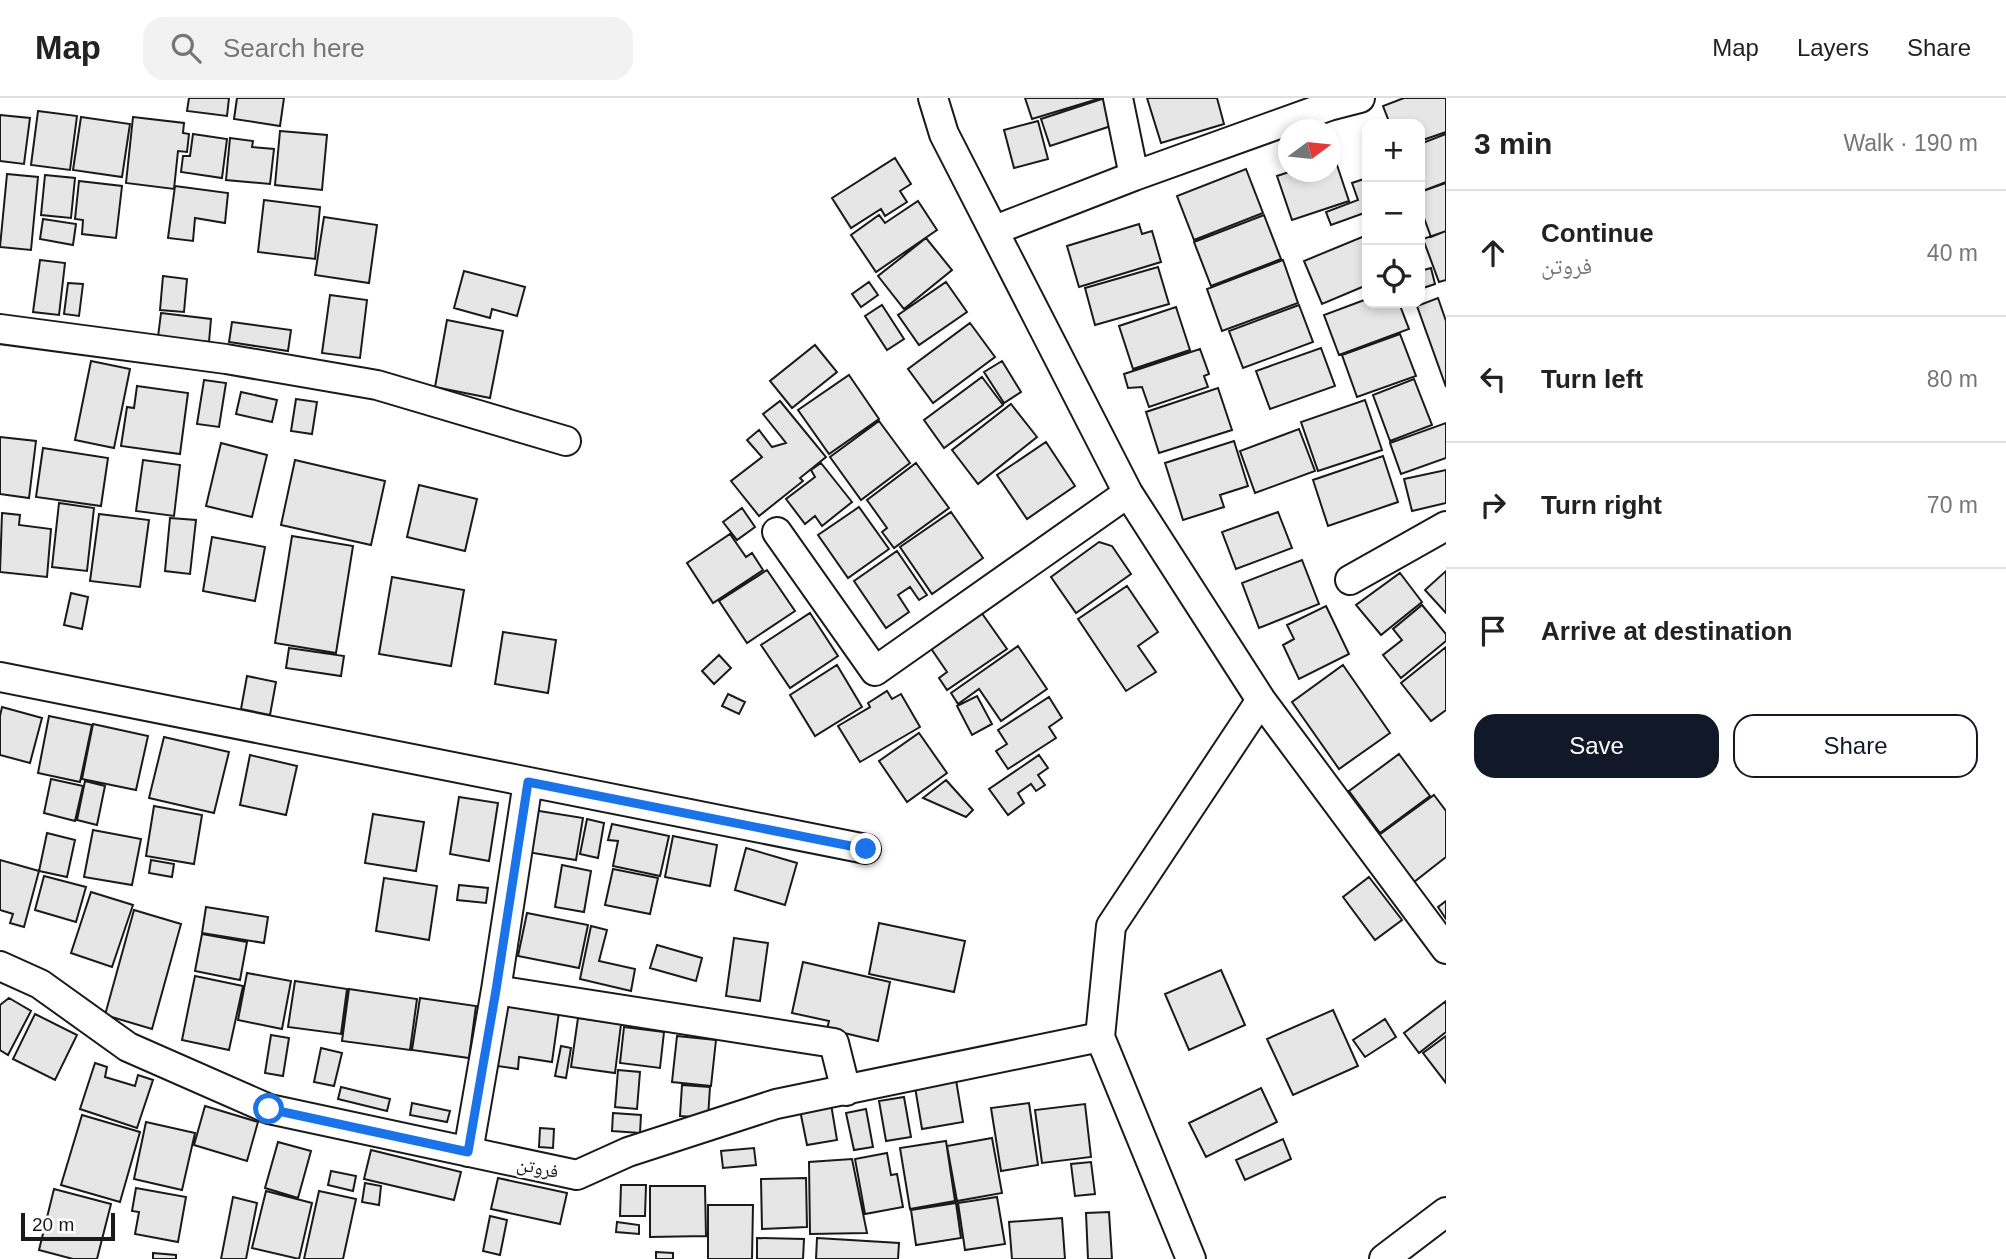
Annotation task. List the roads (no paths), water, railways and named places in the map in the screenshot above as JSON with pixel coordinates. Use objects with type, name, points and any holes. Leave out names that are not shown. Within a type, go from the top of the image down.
[{"type":"street","points":[[933,98],[944,134],[1128,493],[1261,700],[1446,949]]},
{"type":"street","points":[[1118,98],[1134,176]]},
{"type":"street","points":[[995,230],[1328,102],[1360,98]]},
{"type":"street","points":[[0,329],[226,359],[377,385],[566,442]]},
{"type":"street","points":[[777,532],[875,671],[1128,493]]},
{"type":"street","points":[[1350,580],[1446,526]]},
{"type":"street","points":[[0,677],[866,849]]},
{"type":"street","points":[[1191,1259],[1100,1037],[1111,926],[1261,700]]},
{"type":"street","points":[[468,1152],[528,782]]},
{"type":"street","name":"فروتن","points":[[0,966],[40,984],[128,1047],[269,1109],[577,1175],[628,1152],[776,1104],[1100,1037]]},
{"type":"street","points":[[496,990],[834,1042],[846,1091]]},
{"type":"street","points":[[1384,1259],[1446,1212]]}]
